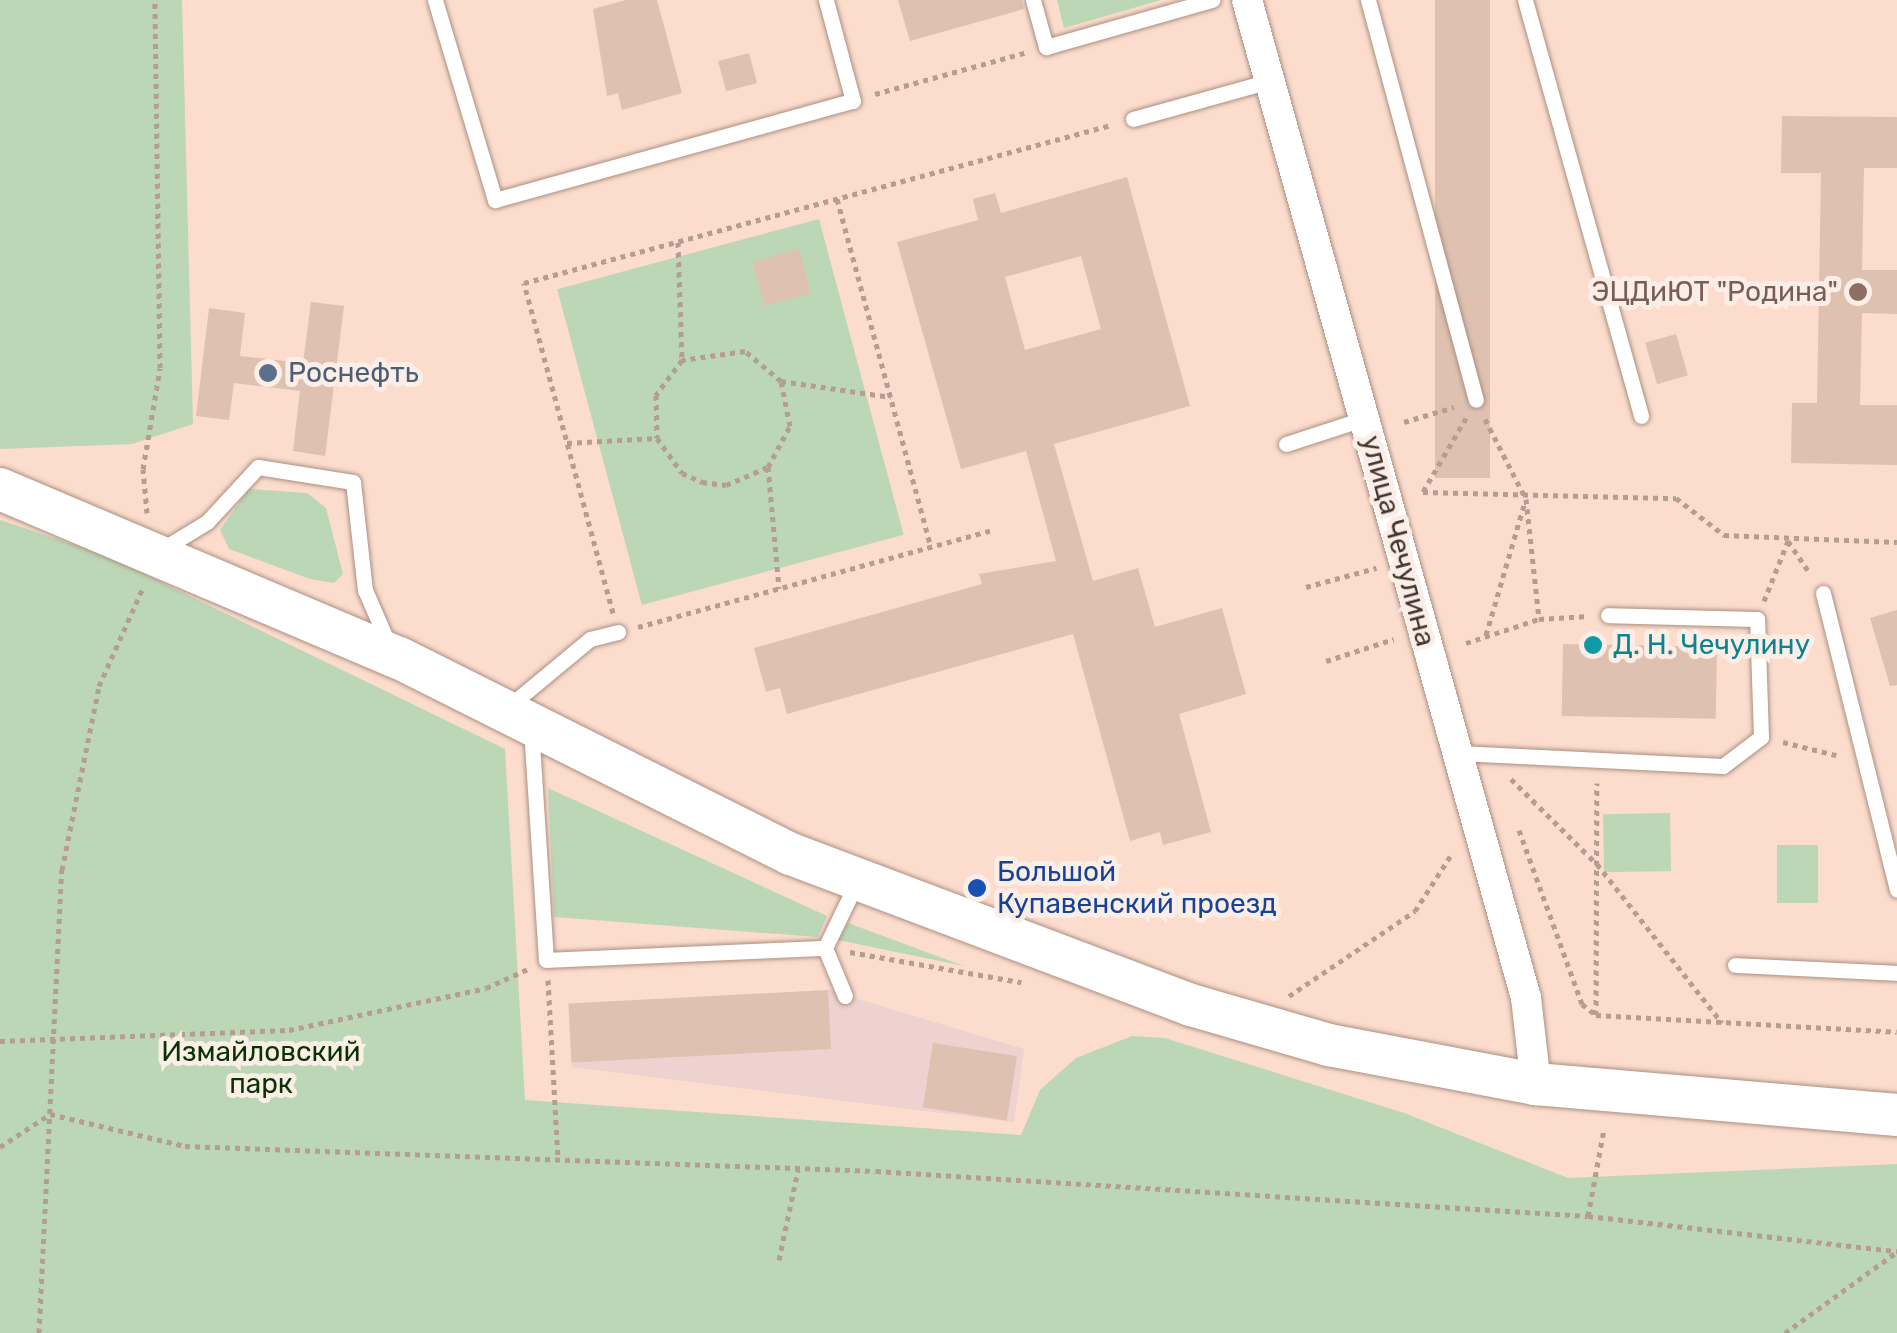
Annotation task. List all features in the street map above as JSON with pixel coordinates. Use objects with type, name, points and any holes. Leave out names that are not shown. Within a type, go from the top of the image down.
[{"type":"main road","points":[[0,489],[154,536],[858,880],[1190,1005],[1329,1044],[1536,1084],[1897,1115]]},
{"type":"street","name":"улица Чечулина","points":[[1247,0],[1526,998],[1536,1084]]},
{"type":"lane","points":[[437,0],[495,200],[853,100],[826,0]]},
{"type":"lane","points":[[1033,0],[1046,47],[1212,0]]},
{"type":"lane","points":[[1368,0],[1476,400]]},
{"type":"lane","points":[[1525,0],[1641,416]]},
{"type":"lane","points":[[1133,119],[1270,82]]},
{"type":"lane","points":[[1286,444],[1366,418]]},
{"type":"lane","points":[[154,536],[207,522],[258,467],[353,482],[366,590],[398,658]]},
{"type":"lane","points":[[1823,593],[1897,890]]},
{"type":"lane","points":[[1458,753],[1723,766],[1761,737],[1757,619],[1608,615]]},
{"type":"lane","points":[[618,632],[590,639],[519,717],[546,960],[825,948]]},
{"type":"lane","points":[[845,996],[825,948],[858,880]]},
{"type":"lane","points":[[1735,965],[1897,973]]},
{"type":"path","points":[[39,1333],[62,870],[99,686],[154,536],[143,469],[160,368],[154,0]]},
{"type":"path","points":[[853,100],[1046,47]]},
{"type":"path","points":[[990,531],[618,632],[524,284],[1133,119]]},
{"type":"path","points":[[837,199],[931,547]]},
{"type":"path","points":[[678,242],[682,360],[656,395],[657,438],[682,473],[702,482],[726,485],[768,467]]},
{"type":"path","points":[[682,360],[745,352],[780,381],[890,397]]},
{"type":"path","points":[[779,589],[768,467],[790,426],[780,381]]},
{"type":"path","points":[[1404,422],[1476,400]]},
{"type":"path","points":[[1476,400],[1423,492],[1526,499],[1676,498],[1724,535],[1788,541],[1897,542]]},
{"type":"path","points":[[1476,400],[1526,499],[1539,619]]},
{"type":"path","points":[[567,443],[657,438]]},
{"type":"path","points":[[1486,637],[1526,499]]},
{"type":"path","points":[[1788,541],[1823,593]]},
{"type":"path","points":[[1757,619],[1788,541]]},
{"type":"path","points":[[1306,588],[1377,567]]},
{"type":"path","points":[[1466,643],[1539,619],[1608,615]]},
{"type":"path","points":[[1326,662],[1396,639]]},
{"type":"path","points":[[1761,737],[1865,763]]},
{"type":"path","points":[[1596,1014],[1598,760]]},
{"type":"path","points":[[1502,770],[1597,864],[1722,1023]]},
{"type":"path","points":[[1518,830],[1582,1004],[1596,1014],[1897,1032]]},
{"type":"path","points":[[1278,1004],[1415,912],[1444,878],[1454,849]]},
{"type":"path","points":[[825,948],[1030,984]]},
{"type":"path","points":[[0,1041],[54,1045],[289,1030],[486,988],[546,960],[558,1160]]},
{"type":"path","points":[[0,1147],[50,1114],[185,1146],[798,1168],[1588,1216],[1897,1251]]},
{"type":"path","points":[[1588,1216],[1602,1129]]},
{"type":"path","points":[[779,1260],[798,1168]]},
{"type":"path","points":[[1784,1333],[1897,1251]]},
{"type":"shaded area","points":[[828,990],[1024,1049],[1014,1122],[572,1067],[569,1007]]},
{"type":"green space","points":[[0,0],[182,0],[193,424],[132,444],[0,449]]},
{"type":"green space","points":[[1057,0],[1161,0],[1064,28]]},
{"type":"green space","points":[[819,219],[904,535],[642,605],[557,289]]},
{"type":"green space","points":[[249,489],[307,493],[326,508],[343,574],[334,583],[310,579],[229,549],[220,530]]},
{"type":"green space","name":"Измайловский парк","points":[[0,520],[105,555],[505,749],[525,1100],[1021,1135],[1040,1090],[1076,1058],[1132,1036],[1165,1038],[1404,1113],[1568,1178],[1897,1164],[1897,1333],[0,1333]]},
{"type":"green space","points":[[548,788],[827,916],[818,937],[554,917]]},
{"type":"green space","points":[[1670,813],[1671,871],[1604,872],[1603,814]]},
{"type":"green space","points":[[1777,845],[1818,845],[1818,903],[1777,903]]},
{"type":"green space","points":[[848,923],[964,966],[838,940]]},
{"type":"building","points":[[626,0],[657,0],[682,93],[622,110],[618,93],[607,96],[593,9]]},
{"type":"building","points":[[898,0],[1022,0],[1024,9],[910,41]]},
{"type":"building","points":[[1435,0],[1490,0],[1490,478],[1435,478]]},
{"type":"building","points":[[749,53],[757,83],[726,91],[718,61]]},
{"type":"building","name":"ЭЦДиЮТ \"Родина\"","points":[[1782,116],[1897,117],[1897,168],[1864,168],[1862,270],[1897,270],[1897,314],[1862,313],[1860,405],[1897,405],[1897,465],[1791,463],[1792,403],[1817,403],[1821,173],[1781,173]]},
{"type":"building","points":[[1127,177],[1190,406],[1054,444],[1093,581],[1138,568],[1155,627],[1222,608],[1246,694],[1179,714],[1211,832],[1163,845],[1160,832],[1130,841],[1073,634],[787,714],[780,688],[766,692],[754,648],[982,584],[979,574],[1056,561],[1026,451],[961,469],[897,242],[978,220],[973,199],[995,193],[1001,213]],"holes":[[[1081,256],[1101,329],[1025,350],[1005,277]]]},
{"type":"building","points":[[799,249],[811,293],[765,306],[753,261]]},
{"type":"building","name":"Роснефть","points":[[311,302],[344,306],[325,456],[293,451],[300,391],[234,383],[229,420],[196,416],[209,308],[245,313],[240,356],[303,363]]},
{"type":"building","points":[[1676,334],[1688,375],[1657,384],[1645,343]]},
{"type":"building","points":[[1897,610],[1897,685],[1890,686],[1870,618]]},
{"type":"building","points":[[1563,644],[1717,647],[1716,719],[1562,716]]},
{"type":"building","points":[[828,990],[831,1049],[571,1063],[568,1004]]},
{"type":"building","points":[[933,1043],[1017,1056],[1007,1120],[923,1107]]},
{"type":"place","name":"ЭЦДиЮТ \"Родина\"","points":[[1858,292]]},
{"type":"place","name":"Роснефть","points":[[268,373]]},
{"type":"place","name":"Д. Н. Чечулину","points":[[1593,645]]},
{"type":"place","name":"Большой Купавенский проезд","points":[[977,888]]}]
